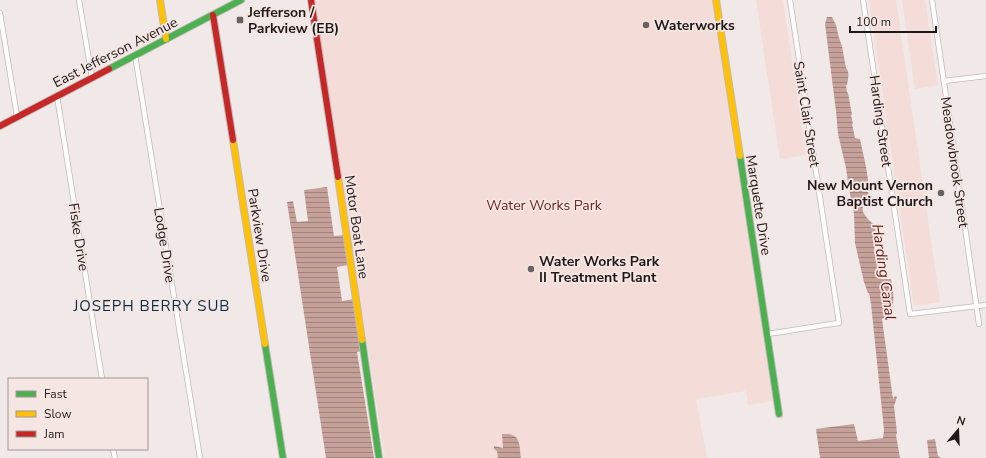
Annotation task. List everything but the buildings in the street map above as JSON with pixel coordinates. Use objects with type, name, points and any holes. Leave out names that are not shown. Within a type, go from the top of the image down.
[{"type":"street","points":[[79,0],[92,78]]},
{"type":"street","points":[[160,0],[166,39]]},
{"type":"street","name":"East Jefferson Avenue","points":[[0,126],[241,0]]},
{"type":"street","name":"Motor Boat Lane","points":[[311,0],[379,458]]},
{"type":"street","name":"Marquette Drive","points":[[716,0],[779,414]]},
{"type":"street","name":"Saint Clair Street","points":[[767,334],[839,323],[790,0]]},
{"type":"street","name":"Harding Street","points":[[863,0],[910,314],[976,306]]},
{"type":"street","name":"Meadowbrook Street","points":[[932,0],[979,324]]},
{"type":"street","points":[[0,13],[17,116]]},
{"type":"street","name":"Parkview Drive","points":[[213,15],[283,458]]},
{"type":"street","name":"Lodge Drive","points":[[135,55],[200,458]]},
{"type":"street","points":[[944,81],[986,76]]},
{"type":"street","name":"Fiske Drive","points":[[57,96],[102,378]]},
{"type":"street","points":[[976,306],[986,305]]},
{"type":"green space","name":"Water Works Park","points":[[313,0],[712,0],[773,401],[748,405],[746,391],[696,399],[707,458],[521,458],[519,444],[503,448],[494,446],[497,450],[498,458],[385,458]]},
{"type":"green space","points":[[756,0],[783,0],[806,155],[780,159]]},
{"type":"green space","points":[[869,0],[896,0],[940,302],[914,306]]},
{"type":"green space","points":[[902,0],[925,0],[938,85],[915,89]]},
{"type":"shaded area","points":[[827,17],[832,17],[842,46],[848,74],[846,85],[852,115],[852,124],[855,138],[860,139],[866,167],[869,186],[867,186],[870,201],[862,202],[863,212],[873,224],[875,229],[876,237],[874,251],[881,279],[891,279],[892,284],[892,307],[887,316],[882,319],[893,399],[895,396],[897,397],[894,406],[896,435],[900,458],[820,458],[816,429],[854,424],[858,441],[883,438],[884,430],[871,304],[855,243],[854,214],[838,134],[825,24]]},
{"type":"shaded area","points":[[327,187],[334,236],[344,235],[349,265],[337,267],[342,301],[354,299],[362,351],[357,352],[374,458],[326,458],[287,202],[293,201],[297,222],[308,221],[304,190]]},
{"type":"shaded area","points":[[502,434],[513,435],[516,437],[519,444],[521,458],[498,458],[497,451],[494,449],[494,446],[503,448]]},
{"type":"shaded area","points":[[935,439],[938,456],[941,458],[929,458],[927,440]]},
{"type":"traffic: fast","points":[[109,69],[241,0]]},
{"type":"traffic: fast","points":[[740,156],[779,414]]},
{"type":"traffic: fast","points":[[362,340],[379,458]]},
{"type":"traffic: fast","points":[[265,344],[283,458]]},
{"type":"traffic: slow","points":[[160,0],[166,39]]},
{"type":"traffic: slow","points":[[716,0],[740,156]]},
{"type":"traffic: slow","points":[[233,140],[265,344]]},
{"type":"traffic: slow","points":[[338,177],[362,340]]},
{"type":"traffic: jam","points":[[311,0],[338,177]]},
{"type":"traffic: jam","points":[[213,15],[233,140]]},
{"type":"traffic: jam","points":[[0,126],[109,69]]},
{"type":"place","name":"Jefferson / Parkview (EB)","points":[[240,20]]},
{"type":"place","name":"Waterworks","points":[[646,25]]},
{"type":"place","name":"New Mount Vernon Baptist Church","points":[[941,193]]},
{"type":"place","name":"Water Works Park II Treatment Plant","points":[[531,269]]},
{"type":"district","name":"JOSEPH BERRY SUB","points":[[152,306]]},
{"type":"water label","name":"Harding Canal","points":[[884,272]]}]
